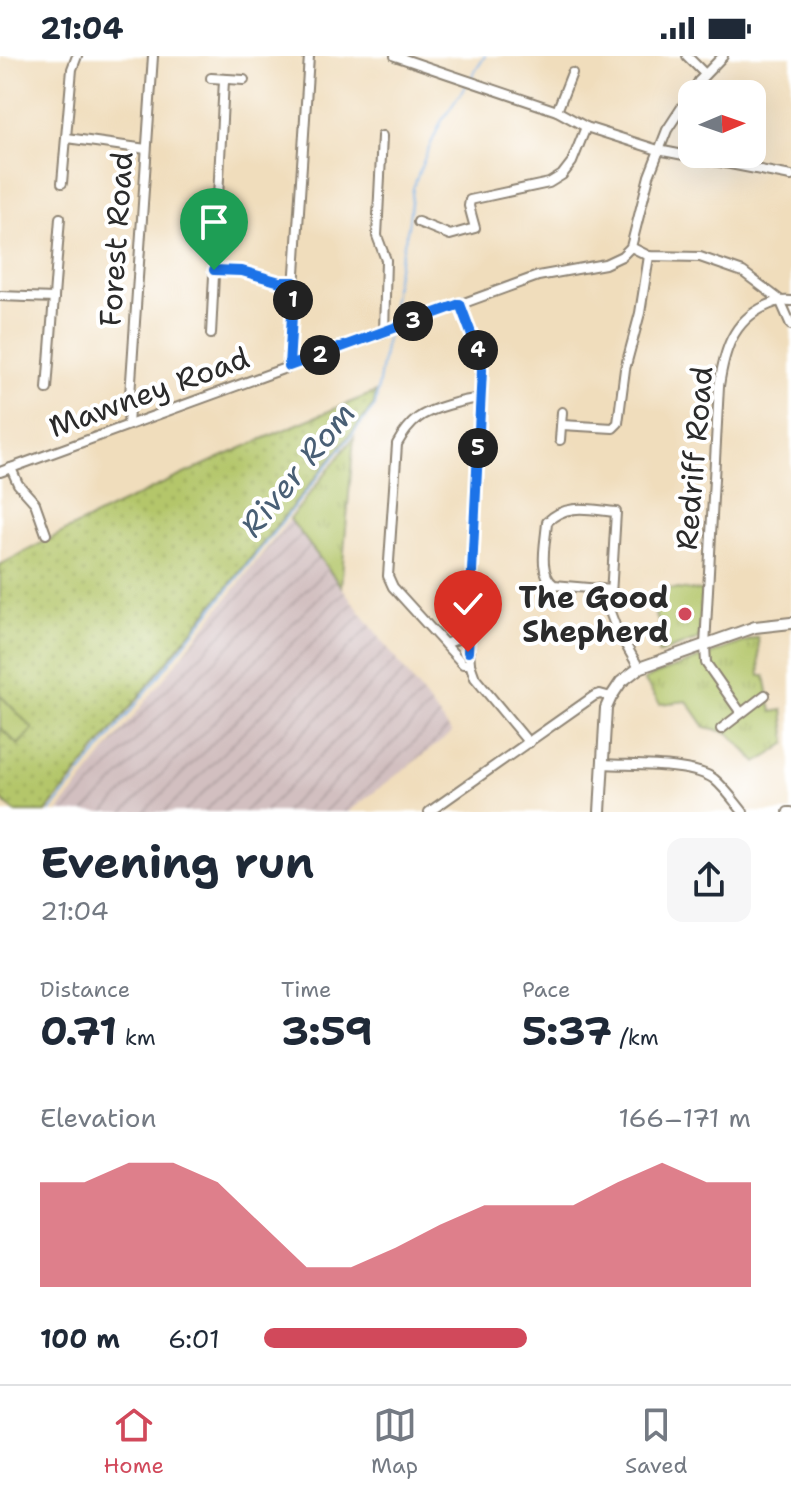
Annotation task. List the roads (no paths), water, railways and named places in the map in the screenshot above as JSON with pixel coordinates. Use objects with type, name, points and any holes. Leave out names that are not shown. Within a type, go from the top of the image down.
[{"type":"main road","points":[[600,812],[606,708],[621,682],[639,668],[755,627],[791,623]]},
{"type":"street","name":"Forest Road","points":[[128,425],[153,56]]},
{"type":"street","points":[[289,366],[309,56]]},
{"type":"street","points":[[395,56],[557,111],[586,127],[678,154]]},
{"type":"street","points":[[687,56],[702,78]]},
{"type":"street","points":[[723,56],[702,78],[667,130],[649,176],[631,247],[649,256],[700,257],[743,272],[780,300],[791,325]]},
{"type":"street","points":[[62,183],[72,69],[76,57]]},
{"type":"street","points":[[557,111],[572,73]]},
{"type":"street","points":[[211,78],[244,80]]},
{"type":"street","points":[[211,334],[224,80]]},
{"type":"street","points":[[418,222],[450,235],[475,228],[470,200],[556,179],[572,162],[586,127]]},
{"type":"street","points":[[382,136],[377,236],[386,260],[388,331]]},
{"type":"street","points":[[67,138],[146,149]]},
{"type":"street","points":[[752,168],[791,176]]},
{"type":"street","points":[[47,389],[60,218]]},
{"type":"street","name":"Mawney Road","points":[[0,472],[538,276],[605,264],[622,256],[631,247]]},
{"type":"street","points":[[562,425],[613,428],[618,423],[625,369],[640,313],[649,256]]},
{"type":"street","points":[[214,270],[242,271],[280,282],[294,282]]},
{"type":"street","points":[[0,296],[54,298]]},
{"type":"street","points":[[780,300],[791,301]]},
{"type":"street","name":"Redriff Road","points":[[705,646],[722,366],[740,324],[753,312],[780,300]]},
{"type":"street","points":[[460,304],[482,370],[468,635],[471,667],[505,716],[529,743]]},
{"type":"street","points":[[471,667],[463,664],[393,587],[388,576],[397,444],[419,417],[481,398]]},
{"type":"street","points":[[560,440],[562,412]]},
{"type":"street","points":[[11,468],[18,484],[35,503],[42,530]]},
{"type":"street","points":[[611,590],[554,585],[547,580],[544,571],[547,522],[555,513],[569,508],[616,512],[610,612],[639,668]]},
{"type":"street","points":[[445,644],[468,635]]},
{"type":"street","points":[[705,646],[706,663],[741,713]]},
{"type":"street","points":[[721,729],[765,695]]},
{"type":"street","points":[[429,812],[594,696],[611,697]]},
{"type":"street","points":[[604,764],[694,770],[711,778],[725,790],[743,812]]},
{"type":"waterway","name":"River Rom","points":[[471,78],[485,56]]},
{"type":"waterway","name":"River Rom","points":[[389,325],[413,188],[441,122],[467,84]]},
{"type":"waterway","name":"River Rom","points":[[50,812],[375,406],[387,335]]},
{"type":"place","name":"The Good Shepherd","points":[[685,614]]}]
